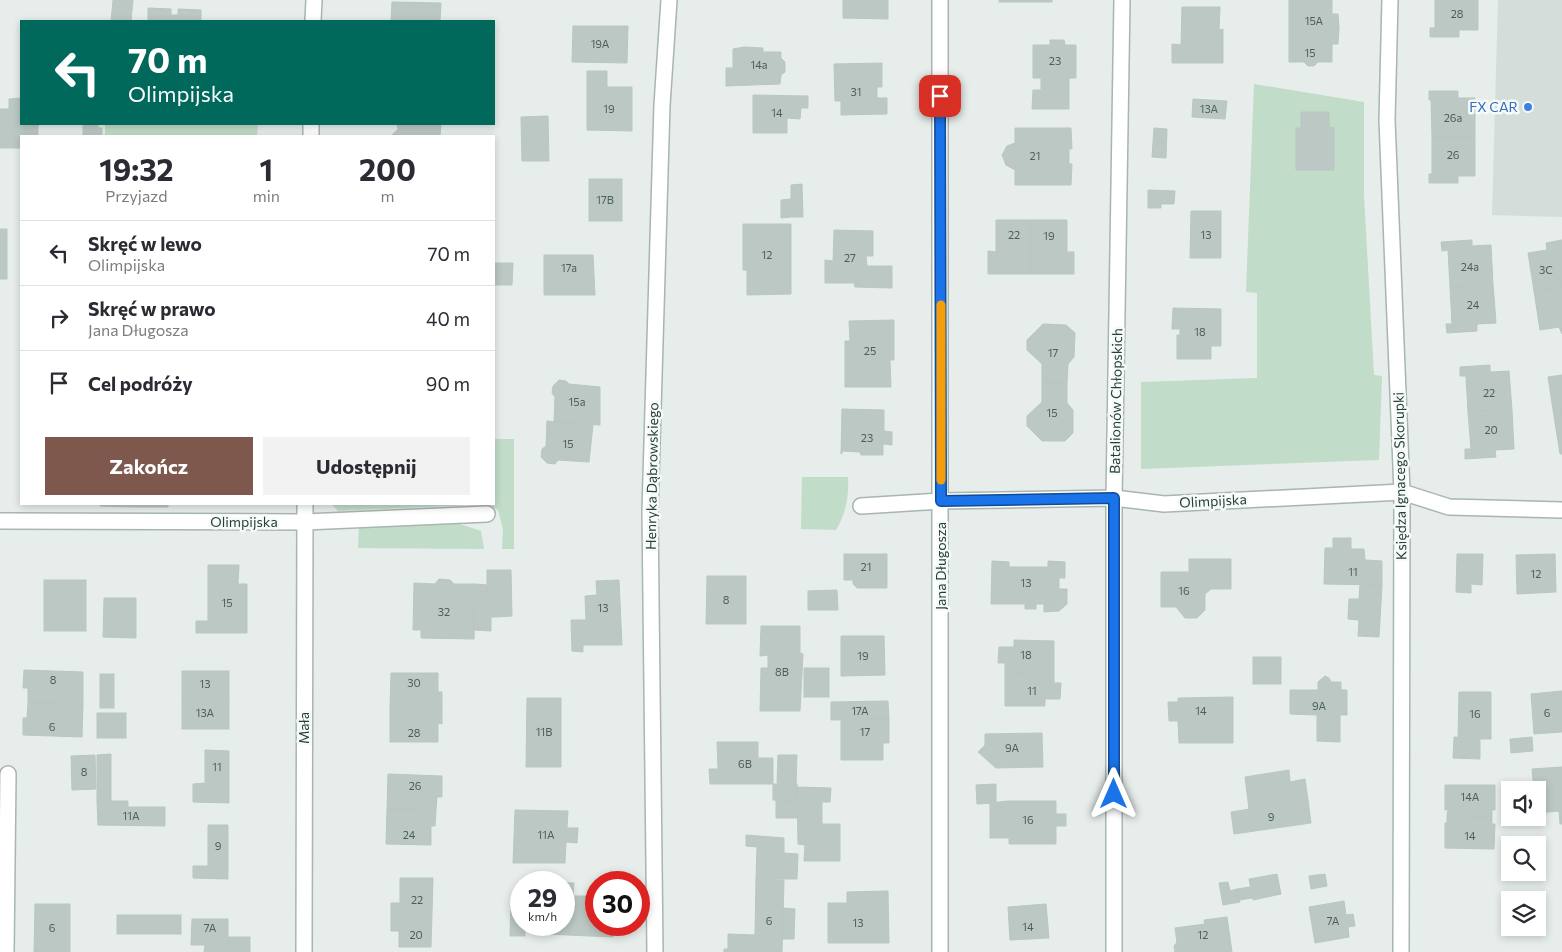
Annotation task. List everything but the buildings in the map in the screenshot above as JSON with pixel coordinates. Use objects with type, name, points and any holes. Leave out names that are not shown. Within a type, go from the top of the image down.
[{"type":"street","points":[[313,20],[314,0]]},
{"type":"street","name":"Henryka Dąbrowskiego","points":[[655,952],[650,511],[662,105],[669,0]]},
{"type":"street","name":"Jana Długosza","points":[[940,0],[940,952]]},
{"type":"street","name":"Batalionów Chłopskich","points":[[1114,952],[1114,498],[1122,0]]},
{"type":"street","name":"Księdza Ignacego Skorupki","points":[[1390,0],[1387,120],[1402,492],[1400,952]]},
{"type":"street","name":"Olimpijska","points":[[862,506],[941,501],[1114,498],[1164,504],[1402,492],[1449,507],[1562,510]]},
{"type":"street","name":"Mała","points":[[304,952],[305,505]]},
{"type":"street","name":"Olimpijska","points":[[0,521],[304,522],[487,514]]},
{"type":"street","points":[[6,952],[8,774]]},
{"type":"shaded area","name":"FX CAR","points":[[1498,0],[1562,0],[1562,217],[1492,215]]},
{"type":"green space","points":[[1254,84],[1364,102],[1364,196],[1374,375],[1382,376],[1379,460],[1141,469],[1141,382],[1257,378],[1257,293],[1246,292]]},
{"type":"green space","points":[[105,125],[258,125],[257,135],[105,135]]},
{"type":"green space","points":[[495,439],[514,439],[514,549],[502,549],[503,529],[498,510],[488,505],[495,505]]},
{"type":"green space","points":[[802,477],[848,477],[846,505],[836,530],[801,529]]},
{"type":"green space","points":[[332,505],[465,505],[338,511]]},
{"type":"green space","points":[[460,524],[481,531],[484,549],[358,548],[359,525]]},
{"type":"slow traffic","points":[[941,305],[941,480]]},
{"type":"place","name":"FX CAR","points":[[1528,107]]},
{"type":"route","points":[[940,96],[941,501],[1114,498],[1114,794]]}]
